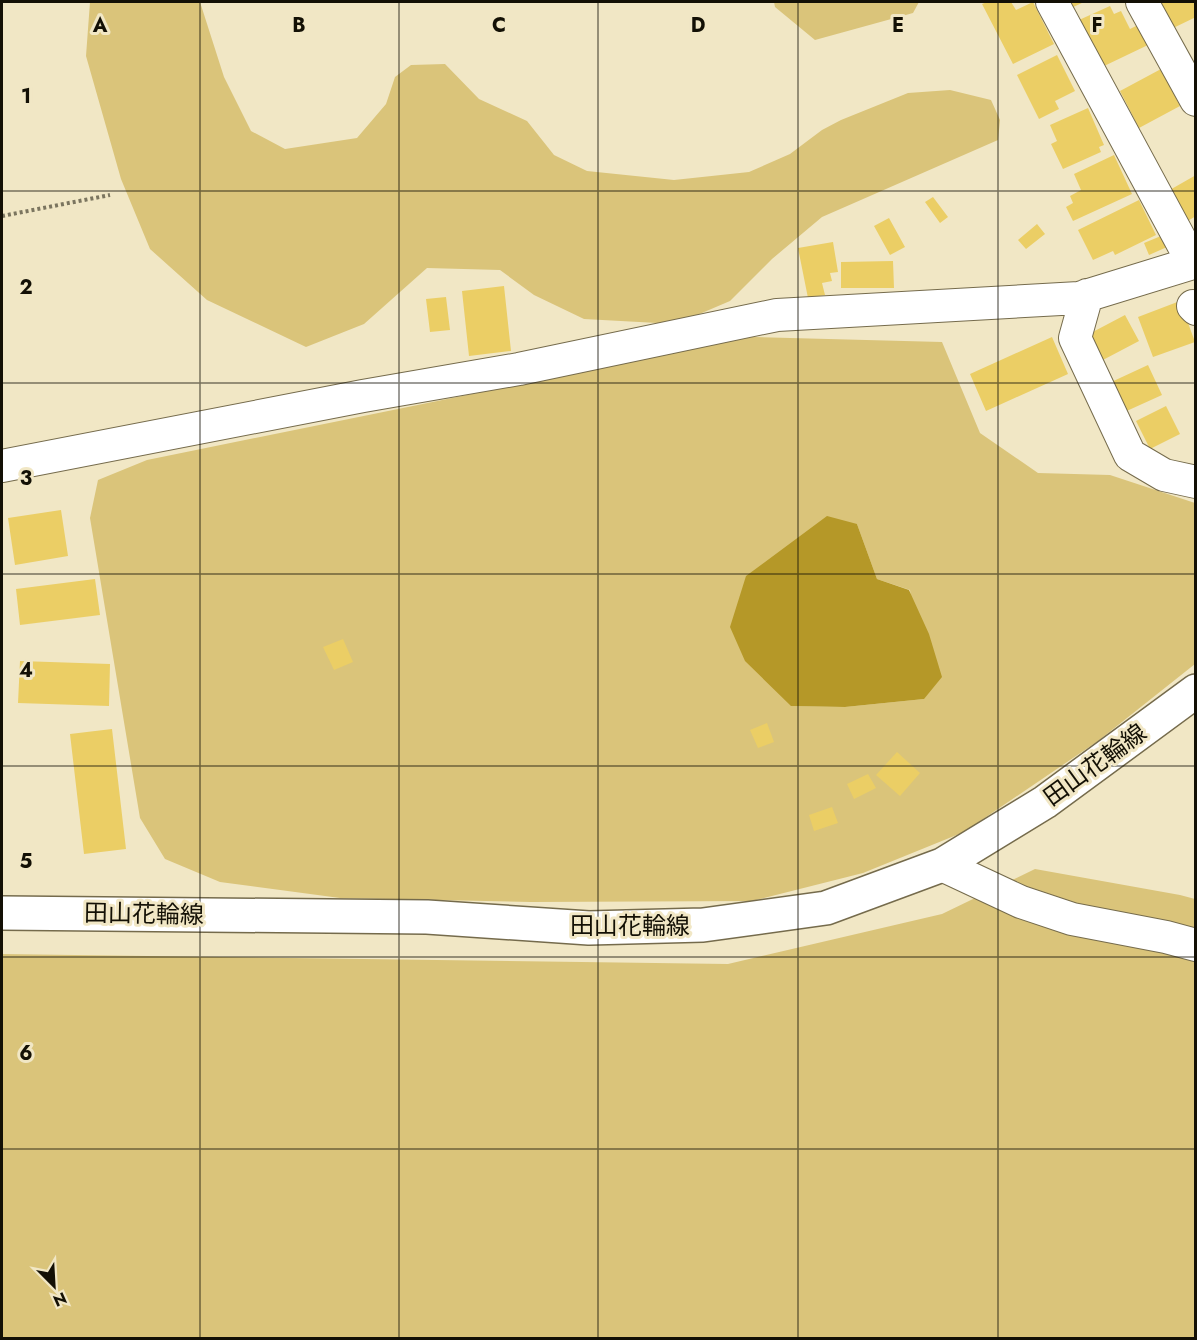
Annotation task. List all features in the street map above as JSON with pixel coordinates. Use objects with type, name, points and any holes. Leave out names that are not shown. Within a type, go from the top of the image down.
[{"type":"main road","name":"田山花輪線","points":[[2,913],[427,917],[589,928],[703,926],[826,908],[942,865],[1045,802],[1196,691]]},
{"type":"street","points":[[2,466],[363,396],[519,369],[777,315],[1078,298],[1194,262],[1052,2]]},
{"type":"street","points":[[1142,2],[1196,99]]},
{"type":"street","points":[[1087,295],[1075,338],[1130,455],[1164,475],[1196,482]]},
{"type":"street","points":[[942,865],[1021,902],[1072,919],[1196,945]]},
{"type":"path","points":[[2,216],[110,195]]},
{"type":"shaded area","points":[[90,2],[200,2],[224,77],[251,131],[285,149],[357,138],[386,104],[395,77],[411,65],[445,64],[479,99],[527,121],[554,155],[587,171],[674,180],[749,172],[790,154],[822,130],[841,120],[908,93],[950,90],[991,100],[1000,120],[998,140],[822,217],[772,259],[730,301],[676,324],[584,319],[534,295],[500,270],[427,268],[364,324],[306,347],[207,300],[150,249],[121,179],[86,56]]},
{"type":"shaded area","points":[[774,2],[919,2],[913,13],[815,40],[775,7]]},
{"type":"shaded area","points":[[752,337],[942,342],[980,433],[1038,473],[1110,475],[1195,503],[1195,664],[1098,741],[964,832],[863,873],[752,901],[531,902],[340,898],[220,882],[165,859],[140,818],[90,518],[98,480],[147,460]],"holes":[[[857,524],[877,579],[910,590],[924,699],[845,707],[791,706]]]},
{"type":"shaded area","points":[[827,516],[857,524],[877,579],[909,590],[929,634],[942,677],[924,699],[845,707],[791,706],[745,661],[730,627],[746,576]]},
{"type":"shaded area","points":[[1035,869],[1195,899],[1195,1338],[2,1338],[2,954],[728,964],[942,914]]},
{"type":"building","points":[[1011,2],[1016,10],[1033,2],[1054,44],[1013,64],[982,4]]},
{"type":"building","points":[[1065,2],[1084,2],[1069,9]]},
{"type":"building","points":[[1155,2],[1196,2],[1196,17],[1169,30]]},
{"type":"building","points":[[1110,6],[1114,14],[1121,11],[1130,29],[1138,25],[1148,45],[1102,67],[1079,20]]},
{"type":"building","points":[[1057,55],[1075,91],[1055,101],[1059,109],[1039,119],[1017,75]]},
{"type":"building","points":[[1161,69],[1180,106],[1139,128],[1120,91]]},
{"type":"building","points":[[1088,108],[1104,145],[1099,147],[1101,152],[1063,169],[1051,144],[1057,141],[1050,125]]},
{"type":"building","points":[[1114,155],[1132,194],[1073,221],[1066,207],[1073,203],[1070,196],[1081,190],[1074,174]]},
{"type":"building","points":[[1196,175],[1196,216],[1186,222],[1168,191]]},
{"type":"building","points":[[933,197],[948,217],[940,223],[925,202]]},
{"type":"building","points":[[1139,200],[1156,235],[1115,255],[1113,251],[1093,260],[1078,230]]},
{"type":"building","points":[[889,218],[905,247],[890,255],[874,226]]},
{"type":"building","points":[[1037,224],[1045,234],[1026,249],[1018,240]]},
{"type":"building","points":[[1161,236],[1167,247],[1149,255],[1144,243]]},
{"type":"building","points":[[833,242],[838,272],[830,273],[832,281],[822,283],[825,295],[808,298],[798,248]]},
{"type":"building","points":[[893,261],[894,288],[841,288],[841,262]]},
{"type":"building","points":[[504,286],[511,351],[469,356],[462,291]]},
{"type":"building","points":[[446,297],[450,330],[430,332],[426,299]]},
{"type":"building","points":[[1180,301],[1195,342],[1153,357],[1138,317]]},
{"type":"building","points":[[1125,315],[1139,341],[1101,361],[1087,335]]},
{"type":"building","points":[[1052,337],[1068,374],[986,411],[970,374]]},
{"type":"building","points":[[1148,365],[1162,395],[1120,414],[1107,384]]},
{"type":"building","points":[[1166,406],[1180,434],[1150,449],[1136,421]]},
{"type":"building","points":[[61,510],[68,556],[15,565],[8,518]]},
{"type":"building","points":[[95,579],[100,615],[20,625],[16,589]]},
{"type":"building","points":[[343,639],[353,662],[334,670],[323,647]]},
{"type":"building","points":[[20,661],[110,664],[109,706],[18,703]]},
{"type":"building","points":[[767,723],[774,742],[758,748],[750,730]]},
{"type":"building","points":[[112,729],[126,849],[84,854],[70,734]]},
{"type":"building","points":[[897,752],[920,773],[900,796],[876,775]]},
{"type":"building","points":[[868,774],[876,788],[854,799],[847,784]]},
{"type":"building","points":[[832,807],[838,823],[814,831],[809,815]]}]
